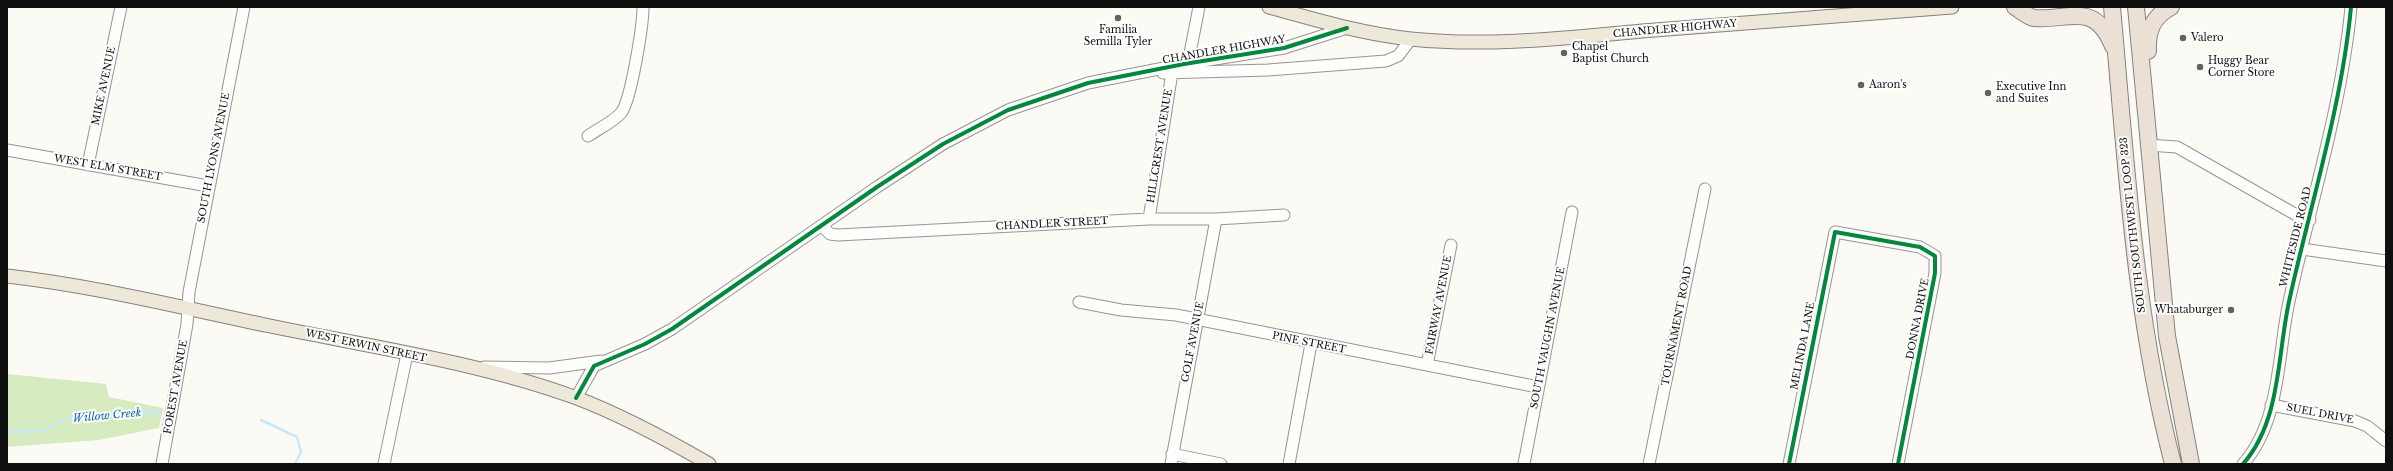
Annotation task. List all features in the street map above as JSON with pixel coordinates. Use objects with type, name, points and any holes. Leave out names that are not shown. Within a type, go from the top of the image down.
[{"type":"highway","points":[[2015,7],[2032,18],[2076,14],[2085,16],[2103,29],[2116,53]]},
{"type":"highway","name":"SOUTH SOUTHWEST LOOP 323","points":[[2112,7],[2132,234],[2139,294],[2163,425],[2173,464]]},
{"type":"highway","points":[[2136,7],[2167,336],[2191,464]]},
{"type":"highway","points":[[2148,142],[2153,112],[2148,35],[2155,20],[2171,7]]},
{"type":"main road","points":[[1269,7],[1347,28],[1411,39]]},
{"type":"main road","name":"CHANDLER HIGHWAY","points":[[1411,39],[1479,42],[1518,41],[1952,7]]},
{"type":"main road","name":"WEST ERWIN STREET","points":[[7,276],[73,286],[407,354],[530,383],[576,398],[654,433],[709,464]]},
{"type":"street","name":"MIKE AVENUE","points":[[88,165],[121,7]]},
{"type":"street","name":"SOUTH LYONS AVENUE","points":[[190,310],[189,292],[208,186],[244,7]]},
{"type":"street","points":[[588,136],[618,116],[626,105],[640,36],[643,7]]},
{"type":"street","name":"HILLCREST AVENUE","points":[[1149,219],[1176,67],[1190,53],[1199,7]]},
{"type":"street","name":"WHITESIDE ROAD","points":[[2243,464],[2260,441],[2271,405],[2288,308],[2310,220],[2341,69],[2351,7]]},
{"type":"street","name":"CHANDLER HIGHWAY","points":[[462,366],[536,368],[603,360],[636,348],[672,329],[943,144],[997,115],[1032,100],[1070,89],[1144,72],[1284,48],[1347,28]]},
{"type":"street","name":"CHANDLER HIGHWAY","points":[[1176,67],[1268,70],[1386,61],[1398,56],[1411,39]]},
{"type":"street","points":[[2148,142],[2177,147],[2300,217],[2310,220]]},
{"type":"street","name":"WEST ELM STREET","points":[[7,150],[208,186]]},
{"type":"street","name":"TOURNAMENT ROAD","points":[[1649,464],[1705,189]]},
{"type":"street","name":"SOUTH VAUGHN AVENUE","points":[[1524,464],[1572,212]]},
{"type":"street","name":"CHANDLER STREET","points":[[822,226],[828,232],[838,235],[1149,219],[1216,220],[1284,214]]},
{"type":"street","name":"GOLF AVENUE","points":[[1172,459],[1216,220]]},
{"type":"street","name":"MELINDA LANE","points":[[1788,464],[1835,232]]},
{"type":"street","name":"DONNA DRIVE","points":[[1835,232],[1920,247],[1935,256],[1935,273],[1898,464]]},
{"type":"street","name":"FAIRWAY AVENUE","points":[[1427,365],[1450,245]]},
{"type":"street","points":[[2302,249],[2386,261]]},
{"type":"street","name":"PINE STREET","points":[[1079,302],[1121,310],[1197,320],[1311,344],[1538,387]]},
{"type":"street","name":"FOREST AVENUE","points":[[162,464],[190,310]]},
{"type":"street","points":[[1289,464],[1311,344]]},
{"type":"street","points":[[384,464],[407,354]]},
{"type":"street","name":"CHANDLER HIGHWAY","points":[[576,398],[589,371],[603,360]]},
{"type":"street","name":"SUEL DRIVE","points":[[2271,405],[2355,421],[2367,426],[2386,441]]},
{"type":"street","points":[[1172,459],[1221,464]]},
{"type":"green space","points":[[7,374],[106,384],[109,397],[163,408],[159,428],[99,440],[7,447]]},
{"type":"waterway","name":"Willow Creek","points":[[7,432],[43,431],[69,418],[162,411]]},
{"type":"waterway","name":"Willow Creek","points":[[261,420],[297,437],[301,452],[295,464]]},
{"type":"cycle path","points":[[2243,464],[2256,446],[2265,427],[2272,406],[2290,297],[2341,80],[2351,7]]},
{"type":"cycle path","points":[[576,398],[594,366],[645,344],[672,329],[877,187],[943,144],[1008,110],[1088,83],[1184,64],[1284,48],[1347,28]]},
{"type":"cycle path","points":[[1789,464],[1835,232],[1920,247],[1935,256],[1935,273],[1898,464]]},
{"type":"place","name":"Familia Semilla Tyler","points":[[1118,18]]},
{"type":"place","name":"Valero","points":[[2183,38]]},
{"type":"place","name":"Chapel Baptist Church","points":[[1564,53]]},
{"type":"place","name":"Huggy Bear Corner Store","points":[[2200,67]]},
{"type":"place","name":"Aaron's","points":[[1861,85]]},
{"type":"place","name":"Executive Inn and Suites","points":[[1988,93]]},
{"type":"place","name":"Whataburger","points":[[2231,310]]}]
